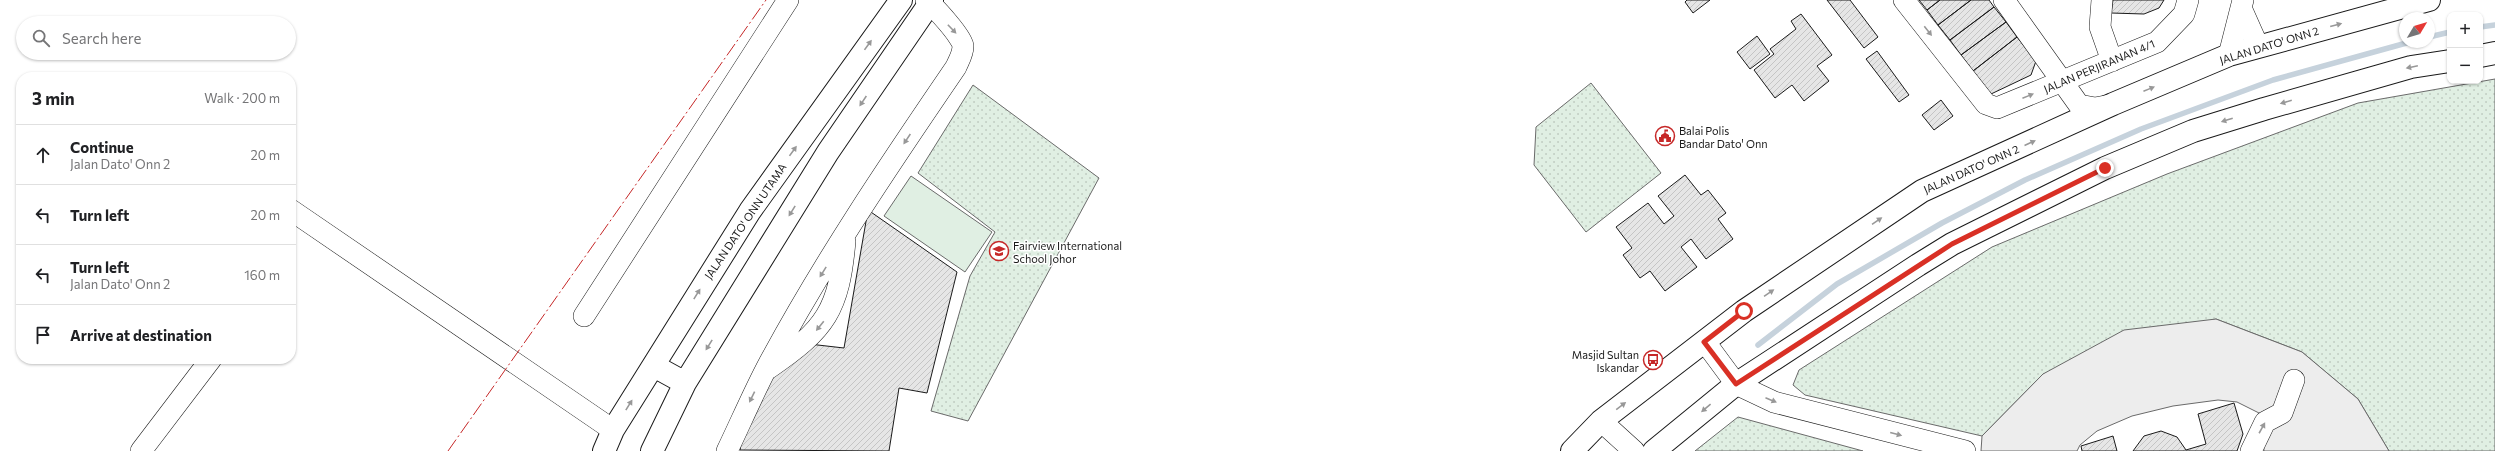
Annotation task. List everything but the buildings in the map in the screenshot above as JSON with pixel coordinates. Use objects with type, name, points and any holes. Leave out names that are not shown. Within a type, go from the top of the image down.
[{"type":"main road","name":"JALAN DATO' ONN UTAMA","points":[[604,451],[613,430],[750,211],[901,0]]},
{"type":"main road","name":"JALAN DATO' ONN 2","points":[[1572,451],[1601,421],[1744,311],[1922,190],[2053,133],[2113,104],[2229,56],[2258,46],[2429,0]]},
{"type":"main road","points":[[652,451],[685,383],[828,152],[929,1]]},
{"type":"main road","points":[[2483,55],[2495,53]]},
{"type":"main road","points":[[1654,451],[1736,384],[1952,244],[2105,168],[2193,131],[2411,67],[2447,61]]},
{"type":"main road","points":[[654,366],[685,383]]},
{"type":"street","points":[[584,316],[788,0]]},
{"type":"street","name":"JALAN PERJIRANAN 4/1","points":[[1904,0],[1986,104],[1992,108],[1997,108],[2063,82],[2157,42],[2184,14],[2188,0]]},
{"type":"street","points":[[2004,0],[2079,105],[2095,108],[2113,104]]},
{"type":"street","points":[[2102,0],[2100,27],[2112,61]]},
{"type":"street","points":[[726,451],[766,370],[808,340],[828,316],[837,296],[846,236],[872,191],[956,67],[962,53],[963,45],[960,36],[929,1]]},
{"type":"street","points":[[2243,5],[2258,46]]},
{"type":"street","points":[[2229,56],[2243,5]]},
{"type":"street","points":[[2053,133],[2066,112],[2063,82]]},
{"type":"street","points":[[296,213],[613,430]]},
{"type":"street","points":[[1704,342],[1736,384],[1774,402],[1937,448],[1965,451]]},
{"type":"street","points":[[141,451],[207,364]]},
{"type":"street","points":[[2251,451],[2265,422],[2282,413],[2294,380]]},
{"type":"street","points":[[1601,421],[1634,451]]},
{"type":"green space","points":[[2495,79],[2495,451],[2389,451],[2358,399],[2302,352],[2216,319],[2043,374],[1982,436],[1805,395],[1793,385],[1799,370],[1992,247],[2167,174],[2358,103],[2466,84],[2483,84],[2483,81]]},
{"type":"green space","points":[[1591,83],[1661,173],[1586,232],[1534,165],[1536,127]]},
{"type":"green space","points":[[973,85],[1099,178],[968,421],[931,411],[970,276],[995,232],[918,173]]},
{"type":"green space","points":[[911,176],[992,232],[965,272],[884,216]]},
{"type":"green space","points":[[1738,417],[1863,451],[1695,451]]},
{"type":"shaded area","points":[[2216,319],[2302,352],[2358,399],[2389,451],[2264,451],[2261,414],[2237,402],[2218,400],[2173,406],[2132,416],[2097,431],[2080,445],[2077,451],[1981,451],[1982,436],[2043,374],[2124,330]]},
{"type":"waterway","points":[[2483,27],[2495,25]]},
{"type":"waterway","points":[[2435,36],[2447,33]]},
{"type":"waterway","points":[[1758,345],[1837,284],[1942,223],[2025,180],[2141,129],[2273,80],[2399,45]]},
{"type":"power","points":[[448,451],[766,0]]},
{"type":"place","name":"Balai Polis Bandar Dato' Onn","points":[[1665,136]]},
{"type":"place","name":"Fairview International School Johor","points":[[999,251]]},
{"type":"place","name":"Masjid Sultan Iskandar","points":[[1653,360]]},
{"type":"route","points":[[1744,311],[1704,342],[1736,384],[1773,358],[1952,244],[2105,168]]}]
